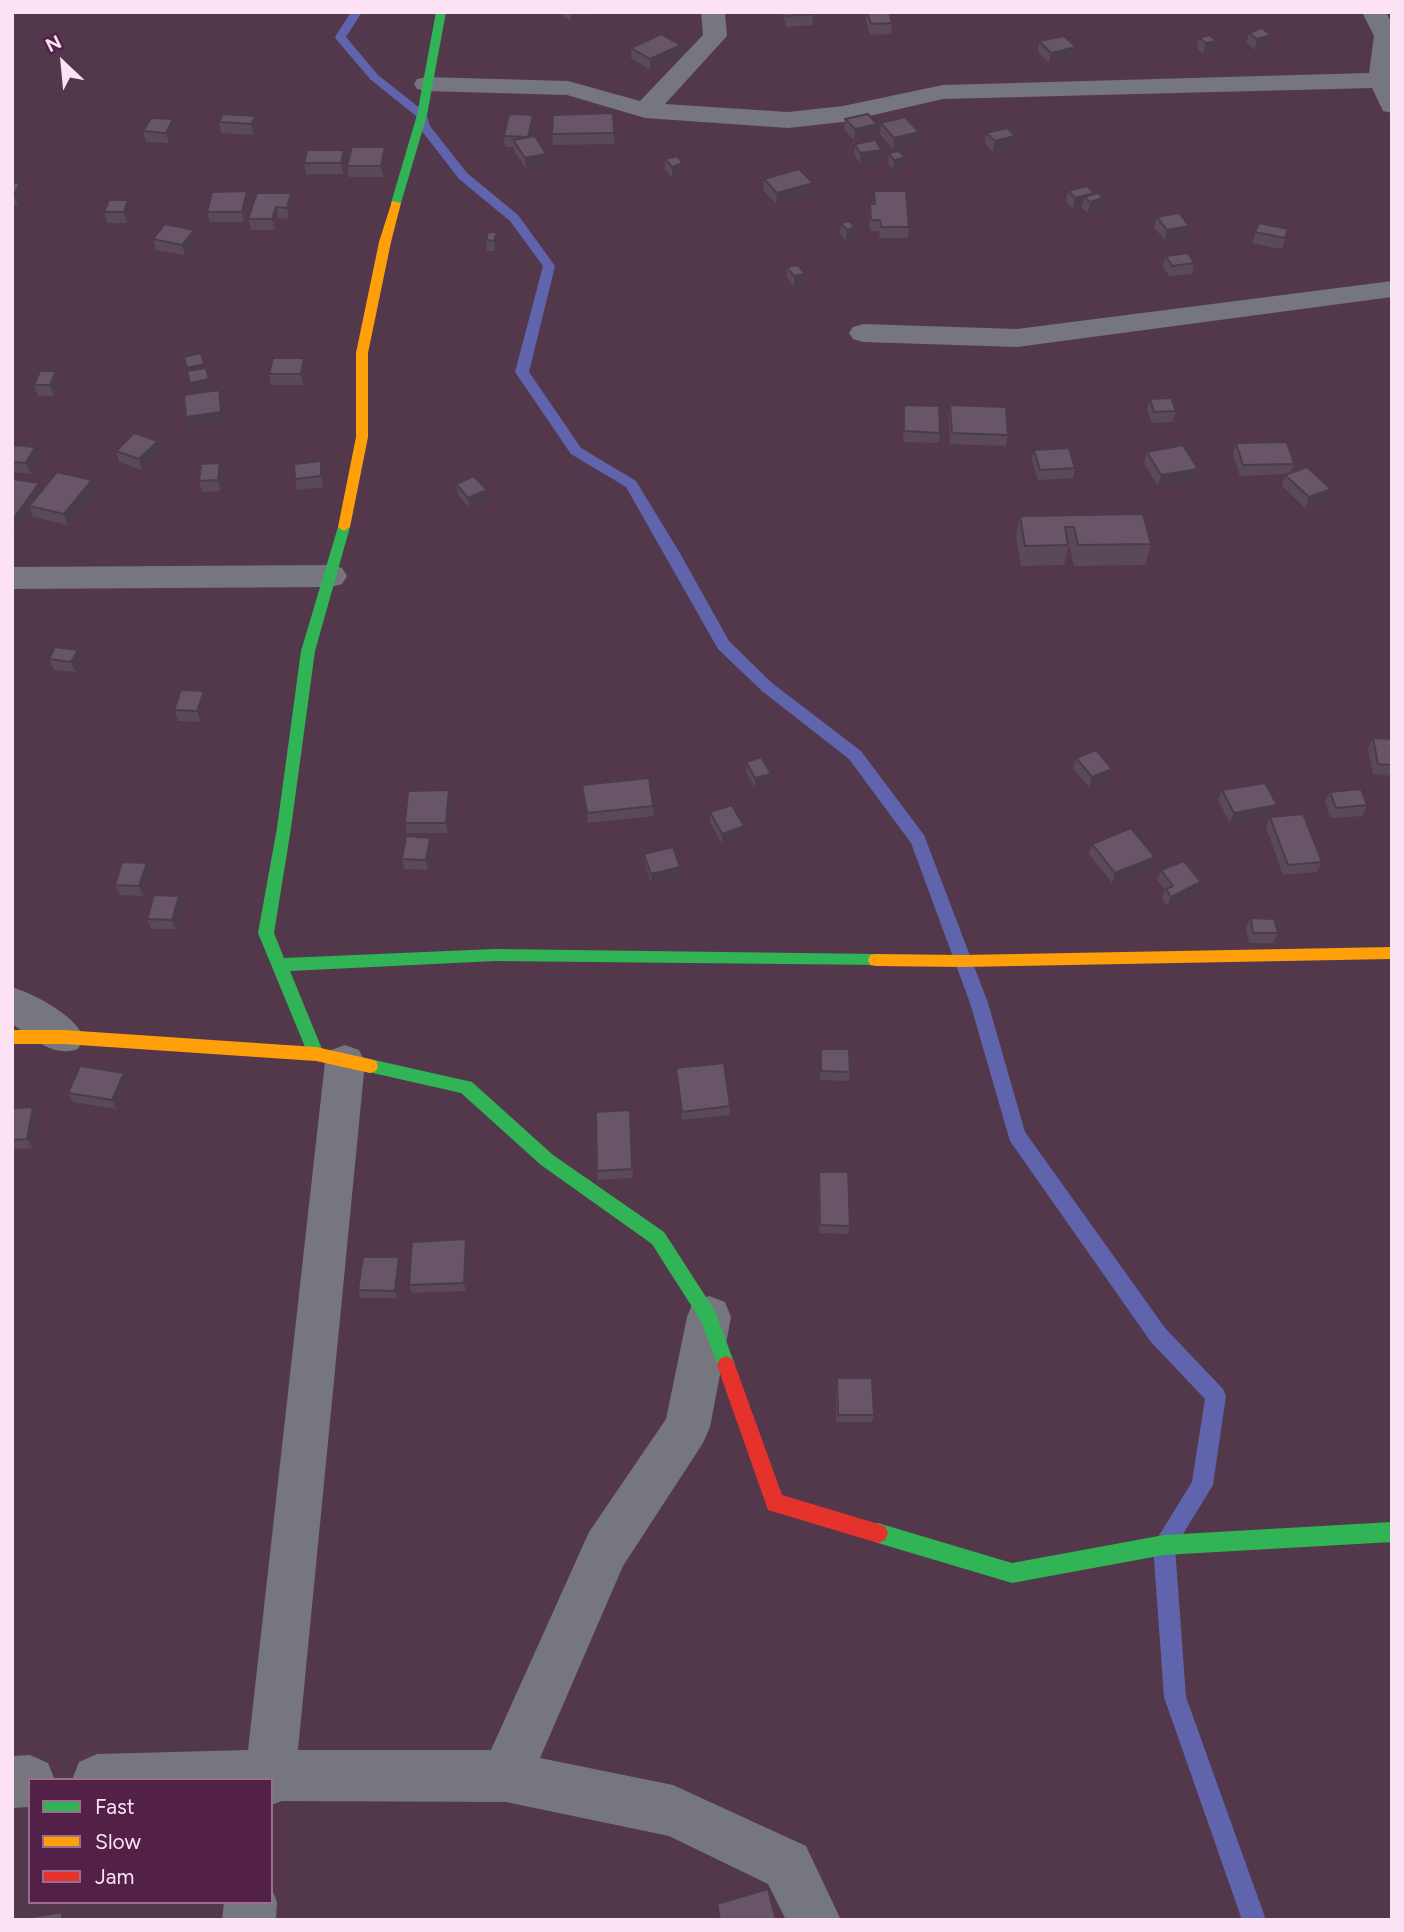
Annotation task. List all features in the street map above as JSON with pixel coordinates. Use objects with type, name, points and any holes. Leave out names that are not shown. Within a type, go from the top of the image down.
[{"type":"street","points":[[270,1777],[331,1058],[280,965],[266,933],[309,651],[343,532],[362,437],[362,353],[385,243],[422,116],[441,12]]},
{"type":"street","points":[[645,110],[715,36],[713,12]]},
{"type":"street","points":[[1374,12],[1389,37],[1381,80],[1392,106]]},
{"type":"street","points":[[426,84],[568,88],[645,110],[788,120],[843,114],[943,92],[1381,80]]},
{"type":"street","points":[[863,333],[1017,338],[1392,289]]},
{"type":"street","points":[[12,578],[331,576]]},
{"type":"street","points":[[280,965],[495,955],[963,961],[1392,953]]},
{"type":"street","points":[[12,1003],[64,1037]]},
{"type":"street","points":[[12,1037],[64,1037],[331,1058],[466,1087],[547,1160],[657,1238],[709,1317],[775,1503],[1012,1573],[1164,1545],[1392,1532]]},
{"type":"street","points":[[506,1776],[606,1549],[687,1427],[709,1317]]},
{"type":"street","points":[[212,1778],[506,1776],[673,1811],[787,1865],[814,1920]]},
{"type":"building","points":[[786,12],[812,12],[813,14],[787,16]]},
{"type":"building","points":[[867,12],[889,12],[892,23],[871,24]]},
{"type":"building","points":[[1262,28],[1271,35],[1257,39],[1249,33]]},
{"type":"building","points":[[661,34],[681,45],[650,59],[631,48]]},
{"type":"building","points":[[1210,35],[1216,41],[1206,43],[1199,38]]},
{"type":"building","points":[[1064,36],[1076,47],[1051,53],[1039,41]]},
{"type":"building","points":[[613,113],[614,133],[552,134],[553,115]]},
{"type":"building","points":[[223,114],[256,116],[251,124],[219,122]]},
{"type":"building","points":[[509,114],[533,115],[528,137],[504,136]]},
{"type":"building","points":[[868,114],[877,124],[855,129],[845,119]]},
{"type":"building","points":[[905,117],[919,132],[894,138],[881,123]]},
{"type":"building","points":[[151,118],[173,119],[166,133],[143,131]]},
{"type":"building","points":[[1007,128],[1015,136],[995,141],[986,133]]},
{"type":"building","points":[[535,136],[546,154],[525,158],[513,140]]},
{"type":"building","points":[[875,140],[882,150],[860,153],[855,144]]},
{"type":"building","points":[[352,147],[385,147],[381,166],[347,166]]},
{"type":"building","points":[[307,150],[344,150],[341,163],[304,163]]},
{"type":"building","points":[[899,151],[905,157],[894,160],[889,153]]},
{"type":"building","points":[[677,156],[683,163],[672,167],[665,159]]},
{"type":"building","points":[[799,169],[813,183],[777,193],[764,179]]},
{"type":"building","points":[[12,183],[20,183],[14,195],[12,195]]},
{"type":"building","points":[[1087,186],[1094,193],[1075,198],[1068,191]]},
{"type":"building","points":[[247,191],[242,212],[207,212],[212,192]]},
{"type":"building","points":[[874,191],[906,191],[909,227],[881,227],[880,220],[871,220],[870,204],[875,204]]},
{"type":"building","points":[[257,193],[291,193],[287,208],[276,207],[272,219],[248,219]]},
{"type":"building","points":[[1098,193],[1103,198],[1090,202],[1084,197]]},
{"type":"building","points":[[109,200],[128,200],[124,212],[104,212]]},
{"type":"building","points":[[1179,213],[1189,226],[1167,230],[1157,217]]},
{"type":"building","points":[[849,221],[855,227],[847,230],[841,223]]},
{"type":"building","points":[[1259,223],[1288,229],[1285,238],[1255,232]]},
{"type":"building","points":[[165,224],[194,230],[182,245],[153,239]]},
{"type":"building","points":[[488,232],[497,232],[494,241],[486,240]]},
{"type":"building","points":[[1188,253],[1194,263],[1172,266],[1166,256]]},
{"type":"building","points":[[798,265],[805,274],[794,276],[787,267]]},
{"type":"building","points":[[201,353],[204,364],[187,368],[184,357]]},
{"type":"building","points":[[273,358],[304,358],[301,374],[269,374]]},
{"type":"building","points":[[206,368],[209,379],[190,383],[187,371]]},
{"type":"building","points":[[40,371],[56,371],[50,385],[34,385]]},
{"type":"building","points":[[219,390],[221,412],[186,417],[184,395]]},
{"type":"building","points":[[1171,398],[1176,411],[1154,412],[1150,399]]},
{"type":"building","points":[[904,405],[939,406],[940,433],[904,431]]},
{"type":"building","points":[[950,405],[1006,407],[1008,435],[952,433]]},
{"type":"building","points":[[134,433],[158,441],[139,459],[116,451]]},
{"type":"building","points":[[1287,442],[1294,464],[1243,465],[1236,443]]},
{"type":"building","points":[[12,445],[35,447],[26,463],[12,462]]},
{"type":"building","points":[[1183,445],[1198,469],[1161,475],[1147,452]]},
{"type":"building","points":[[1069,448],[1075,468],[1040,470],[1034,450]]},
{"type":"building","points":[[321,461],[321,476],[295,479],[294,464]]},
{"type":"building","points":[[220,463],[218,480],[199,481],[201,464]]},
{"type":"building","points":[[1307,467],[1331,489],[1309,497],[1285,475]]},
{"type":"building","points":[[57,472],[92,480],[64,514],[29,506]]},
{"type":"building","points":[[474,476],[487,490],[468,498],[456,484]]},
{"type":"building","points":[[12,479],[39,483],[12,521]]},
{"type":"building","points":[[1143,514],[1151,544],[1078,545],[1074,527],[1065,527],[1068,545],[1025,546],[1020,516]]},
{"type":"building","points":[[55,647],[78,650],[71,662],[49,659]]},
{"type":"building","points":[[181,690],[204,691],[197,711],[174,710]]},
{"type":"building","points":[[1373,738],[1392,739],[1392,765],[1378,764]]},
{"type":"building","points":[[1096,750],[1112,769],[1092,777],[1076,758]]},
{"type":"building","points":[[761,757],[771,774],[755,778],[746,762]]},
{"type":"building","points":[[649,778],[653,806],[587,813],[582,785]]},
{"type":"building","points":[[1265,783],[1277,805],[1234,813],[1222,790]]},
{"type":"building","points":[[1361,789],[1367,805],[1336,808],[1330,792]]},
{"type":"building","points":[[449,790],[446,823],[405,823],[408,791]]},
{"type":"building","points":[[732,805],[744,826],[722,834],[710,812]]},
{"type":"building","points":[[1303,814],[1322,862],[1288,865],[1270,817]]},
{"type":"building","points":[[1131,828],[1155,857],[1115,873],[1092,844]]},
{"type":"building","points":[[406,836],[430,838],[426,860],[402,859]]},
{"type":"building","points":[[673,847],[680,867],[651,874],[644,854]]},
{"type":"building","points":[[1184,861],[1201,882],[1171,897],[1166,889],[1173,886],[1161,870]]},
{"type":"building","points":[[122,862],[147,863],[139,886],[115,885]]},
{"type":"building","points":[[154,895],[179,896],[172,920],[147,919]]},
{"type":"building","points":[[1251,918],[1274,919],[1278,933],[1253,933]]},
{"type":"building","points":[[821,1049],[849,1049],[850,1072],[821,1071]]},
{"type":"building","points":[[724,1063],[730,1106],[682,1112],[676,1068]]},
{"type":"building","points":[[80,1066],[124,1073],[112,1100],[68,1093]]},
{"type":"building","points":[[33,1107],[27,1139],[12,1140],[12,1108]]},
{"type":"building","points":[[630,1110],[632,1169],[597,1171],[596,1112]]},
{"type":"building","points":[[819,1172],[848,1172],[850,1226],[820,1225]]},
{"type":"building","points":[[466,1239],[464,1283],[409,1285],[412,1242]]},
{"type":"building","points":[[363,1257],[399,1257],[395,1291],[358,1290]]},
{"type":"building","points":[[837,1378],[872,1378],[874,1415],[838,1415]]},
{"type":"building","points":[[768,1889],[776,1920],[720,1920],[717,1904]]},
{"type":"building","points":[[62,1912],[62,1920],[14,1920]]},
{"type":"waterway","points":[[357,12],[340,37],[374,77],[422,115],[424,126],[463,176],[514,218],[549,266],[522,372],[576,451],[631,484],[674,555],[723,645],[767,687],[855,755],[918,840],[979,1003],[1017,1135],[1158,1335],[1216,1396],[1202,1485],[1164,1545],[1175,1697],[1254,1920]]},
{"type":"traffic: fast","points":[[396,203],[422,115],[441,12]]},
{"type":"traffic: fast","points":[[316,1054],[266,933],[284,828],[308,651],[344,527]]},
{"type":"traffic: fast","points":[[280,965],[495,955],[876,960]]},
{"type":"traffic: fast","points":[[370,1066],[466,1087],[547,1160],[658,1238],[709,1317],[726,1365]]},
{"type":"traffic: fast","points":[[878,1533],[1012,1573],[1164,1545],[1392,1532]]},
{"type":"traffic: slow","points":[[344,527],[362,437],[362,353],[385,242],[396,203]]},
{"type":"traffic: slow","points":[[876,960],[963,961],[1392,953]]},
{"type":"traffic: slow","points":[[12,1037],[64,1037],[316,1054],[370,1066]]},
{"type":"traffic: jam","points":[[726,1365],[775,1503],[878,1533]]}]
